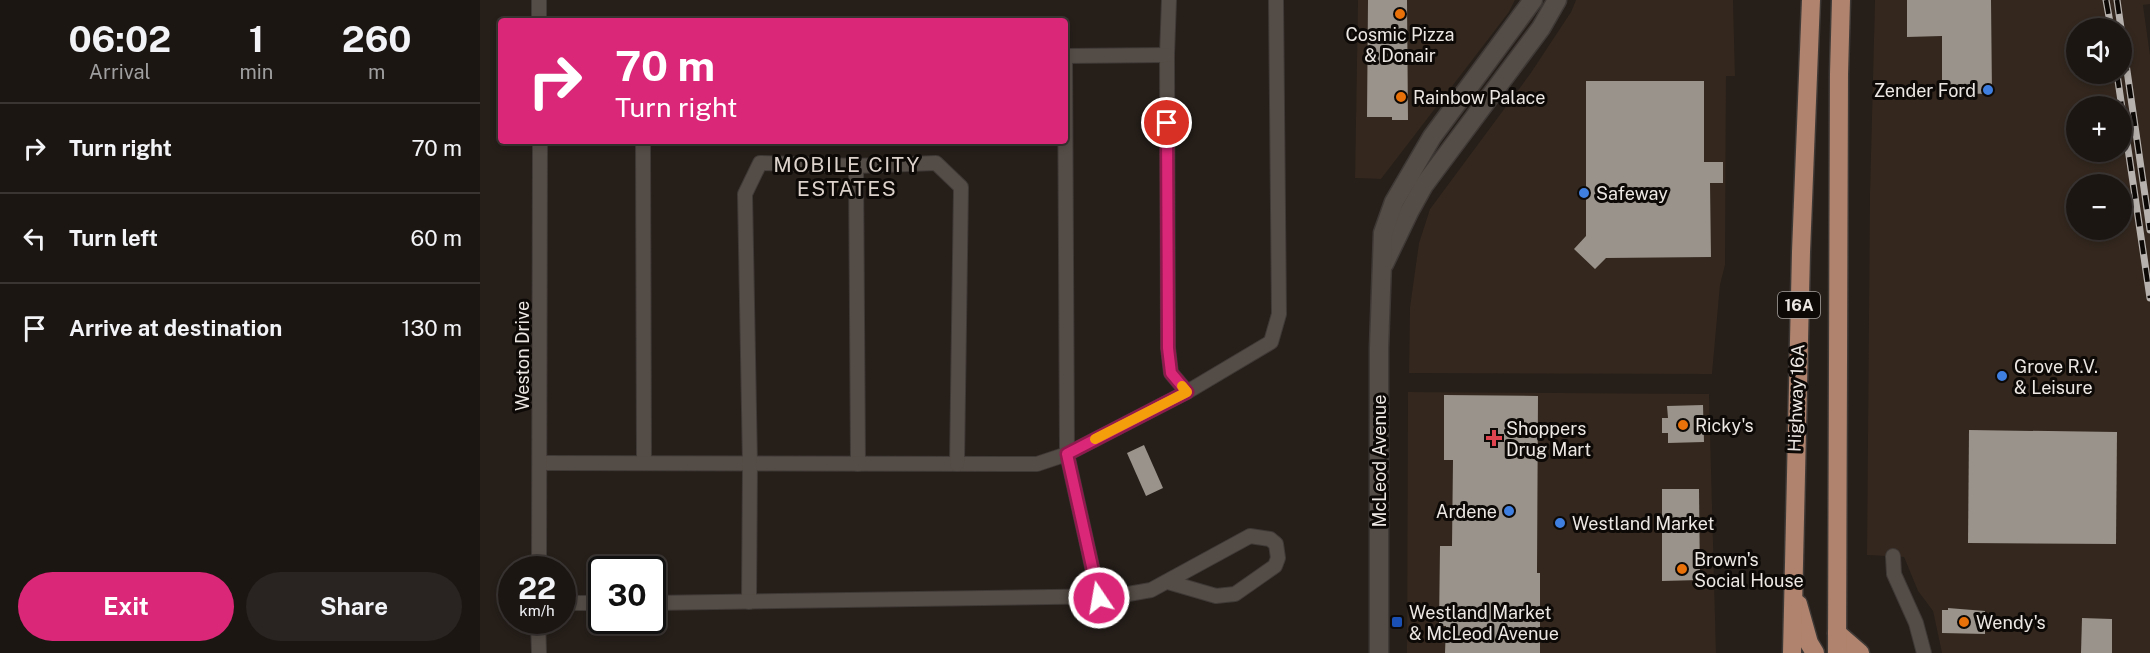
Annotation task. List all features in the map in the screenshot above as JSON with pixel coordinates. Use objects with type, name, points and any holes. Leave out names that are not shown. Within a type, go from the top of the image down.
[{"type":"main road","name":"Highway 16A","points":[[1792,653],[1801,252],[1811,0]]},
{"type":"main road","name":"16A","points":[[1837,653],[1841,0]]},
{"type":"main road","points":[[1792,582],[1803,623],[1815,653]]},
{"type":"main road","points":[[1837,633],[1860,653]]},
{"type":"street","points":[[539,0],[539,18]]},
{"type":"street","points":[[1169,0],[1167,55],[1168,348],[1171,373],[1187,392]]},
{"type":"street","points":[[540,463],[1037,464],[1067,454],[1187,392],[1271,342],[1279,314],[1276,0]]},
{"type":"street","name":"McLeod Avenue","points":[[1379,653],[1379,338],[1383,233],[1394,202],[1432,137],[1533,0]]},
{"type":"street","name":"McLeod Avenue","points":[[1382,269],[1424,185],[1541,28],[1557,0]]},
{"type":"street","points":[[1068,56],[1167,55]]},
{"type":"street","name":"Weston Drive","points":[[539,556],[540,144]]},
{"type":"street","points":[[643,144],[644,462]]},
{"type":"street","points":[[1065,144],[1067,454],[1099,598]]},
{"type":"street","points":[[749,602],[750,464],[745,194],[760,163],[856,166],[936,163],[961,187],[957,464]]},
{"type":"street","points":[[856,166],[858,464]]},
{"type":"street","points":[[666,603],[1099,598],[1151,590],[1250,536],[1270,539],[1276,544],[1278,558],[1275,566],[1235,594],[1216,596],[1168,582]]},
{"type":"street","points":[[1893,556],[1894,574],[1916,623],[1924,653]]},
{"type":"street","points":[[538,634],[538,653]]},
{"type":"shaded area","points":[[1358,0],[1515,0],[1509,12],[1381,179],[1355,178]]},
{"type":"shaded area","name":"Safeway","points":[[1576,0],[1733,0],[1735,76],[1726,76],[1725,265],[1720,285],[1712,374],[1409,373],[1410,307],[1419,243],[1430,209],[1530,74],[1571,12]]},
{"type":"shaded area","name":"Grove R.V. & Leisure","points":[[1875,0],[2150,0],[2150,4],[2143,5],[2150,55],[2150,653],[1942,653],[1933,611],[1918,591],[1904,557],[1867,555],[1870,193]]},
{"type":"shaded area","name":"Westland Market","points":[[1408,392],[1709,394],[1716,653],[1407,653]]},
{"type":"building","points":[[1368,0],[1407,0],[1408,120],[1392,120],[1392,117],[1367,117]]},
{"type":"building","points":[[1907,0],[1991,0],[1992,94],[1942,93],[1942,36],[1907,37]]},
{"type":"building","points":[[1586,81],[1704,81],[1704,162],[1723,162],[1723,183],[1710,183],[1711,257],[1606,258],[1595,269],[1574,249],[1586,236]]},
{"type":"building","points":[[1444,395],[1538,396],[1537,573],[1540,573],[1540,653],[1445,653],[1446,626],[1439,626],[1440,546],[1452,546],[1453,460],[1444,460]]},
{"type":"building","name":"Ricky's","points":[[1703,405],[1704,442],[1668,443],[1668,433],[1662,433],[1662,418],[1668,418],[1667,406]]},
{"type":"building","points":[[1969,430],[2117,432],[2116,544],[1968,543]]},
{"type":"building","points":[[1144,445],[1163,488],[1146,496],[1127,453]]},
{"type":"building","points":[[1662,489],[1699,489],[1700,580],[1662,581]]},
{"type":"building","name":"Wendy's","points":[[1948,608],[1985,611],[1985,634],[1942,633],[1942,610],[1948,610]]},
{"type":"building","points":[[2082,618],[2112,619],[2112,653],[2081,653]]},
{"type":"railway","points":[[2106,0],[2109,18]]},
{"type":"railway","points":[[2117,0],[2120,18]]},
{"type":"railway","points":[[2118,84],[2150,298]]},
{"type":"railway","points":[[2129,84],[2150,230]]},
{"type":"slow traffic","points":[[1095,439],[1187,392],[1182,386]]},
{"type":"place","name":"Cosmic Pizza & Donair","points":[[1400,14]]},
{"type":"place","name":"Zender Ford","points":[[1988,90]]},
{"type":"place","name":"Rainbow Palace","points":[[1401,97]]},
{"type":"place","name":"Safeway","points":[[1584,193]]},
{"type":"place","name":"Grove R.V. & Leisure","points":[[2002,376]]},
{"type":"place","name":"Ricky's","points":[[1683,425]]},
{"type":"place","name":"Shoppers Drug Mart","points":[[1494,438]]},
{"type":"place","name":"Ardene","points":[[1509,511]]},
{"type":"place","name":"Westland Market","points":[[1560,523]]},
{"type":"place","name":"Brown's Social House","points":[[1682,569]]},
{"type":"place","name":"Westland Market & McLeod Avenue","points":[[1397,622]]},
{"type":"place","name":"Wendy's","points":[[1964,622]]},
{"type":"district","name":"MOBILE CITY ESTATES","points":[[847,176]]},
{"type":"route","points":[[1099,598],[1067,454],[1187,392],[1171,373],[1168,348],[1167,123]]}]
